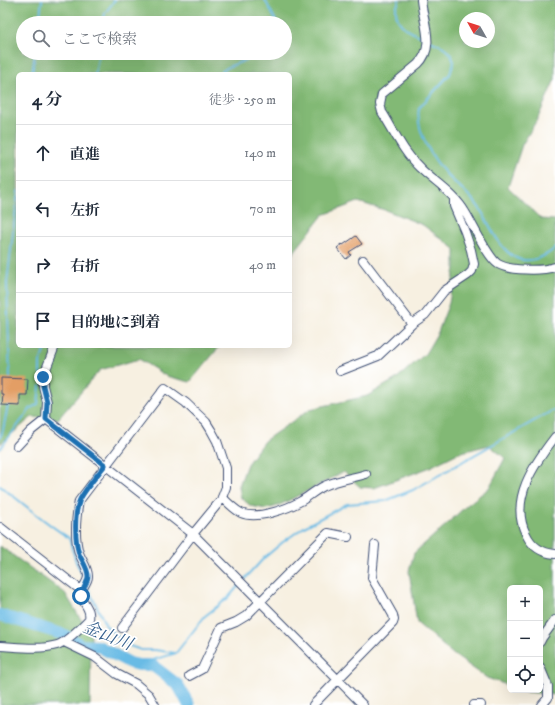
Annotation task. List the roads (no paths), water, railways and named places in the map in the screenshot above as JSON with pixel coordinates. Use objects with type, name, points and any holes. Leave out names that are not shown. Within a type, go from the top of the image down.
[{"type":"street","points":[[421,0],[427,34],[426,54],[423,60],[382,94],[380,104],[382,112],[409,156],[419,167],[454,198],[465,211],[491,258],[498,264],[514,268],[540,270],[555,267]]},
{"type":"street","points":[[340,371],[378,356],[412,324],[425,315],[444,291],[472,271],[474,264],[471,250],[466,232],[454,206],[454,198]]},
{"type":"street","points":[[363,260],[412,324]]},
{"type":"street","points":[[16,446],[46,419],[47,402],[43,386],[43,377],[54,348]]},
{"type":"street","points":[[0,646],[36,648],[58,645],[64,642],[88,619],[90,614],[81,596],[87,583],[88,571],[79,554],[77,541],[76,514],[79,501],[165,388],[186,403],[206,422],[211,430],[217,441],[226,468],[226,487],[222,497],[122,628]]},
{"type":"street","points":[[46,419],[193,534],[363,705]]},
{"type":"street","points":[[555,437],[544,451],[529,477],[520,504],[520,520],[526,534],[534,546],[541,551],[555,554]]},
{"type":"street","points":[[222,497],[235,509],[242,513],[264,514],[283,510],[324,486],[366,474]]},
{"type":"street","points":[[0,527],[82,591]]},
{"type":"street","points":[[189,676],[202,669],[221,628],[246,616],[328,534],[348,537]]},
{"type":"street","points":[[313,705],[393,623],[393,615],[372,578],[375,545]]},
{"type":"street","points":[[543,637],[555,620]]},
{"type":"street","points":[[64,642],[95,657],[117,674],[136,684],[149,695],[155,705]]},
{"type":"street","points":[[542,705],[548,698],[548,686],[543,674]]},
{"type":"street","points":[[474,705],[482,705]]},
{"type":"waterway","points":[[40,16],[42,0]]},
{"type":"waterway","points":[[104,16],[115,0]]},
{"type":"waterway","points":[[265,0],[273,16]]},
{"type":"waterway","points":[[399,0],[396,9],[398,20],[405,28],[425,38]]},
{"type":"waterway","points":[[430,41],[445,48],[454,62],[450,74],[419,108],[418,117],[422,135],[431,154],[448,176],[475,202],[494,235],[509,254],[521,260],[531,260],[542,257],[555,248]]},
{"type":"waterway","points":[[32,72],[34,60]]},
{"type":"waterway","points":[[95,72],[98,60]]},
{"type":"waterway","points":[[221,72],[228,67],[246,60]]},
{"type":"waterway","points":[[10,378],[7,283],[16,208]]},
{"type":"waterway","points":[[40,374],[40,362],[45,348]]},
{"type":"waterway","points":[[0,449],[31,408],[38,404],[40,386]]},
{"type":"waterway","points":[[0,438],[8,405]]},
{"type":"waterway","points":[[243,581],[264,558],[304,527],[347,504],[385,501],[413,490],[555,409]]},
{"type":"waterway","points":[[0,486],[69,538],[76,562],[85,580]]},
{"type":"waterway","points":[[145,665],[153,660],[176,653],[205,616],[228,598],[240,584]]},
{"type":"waterway","points":[[87,586],[106,626],[127,645],[141,650],[155,650],[175,653]]},
{"type":"waterway","name":"金山川","points":[[0,615],[65,635],[81,645],[98,646],[130,663],[152,665],[178,685],[189,705]]}]
